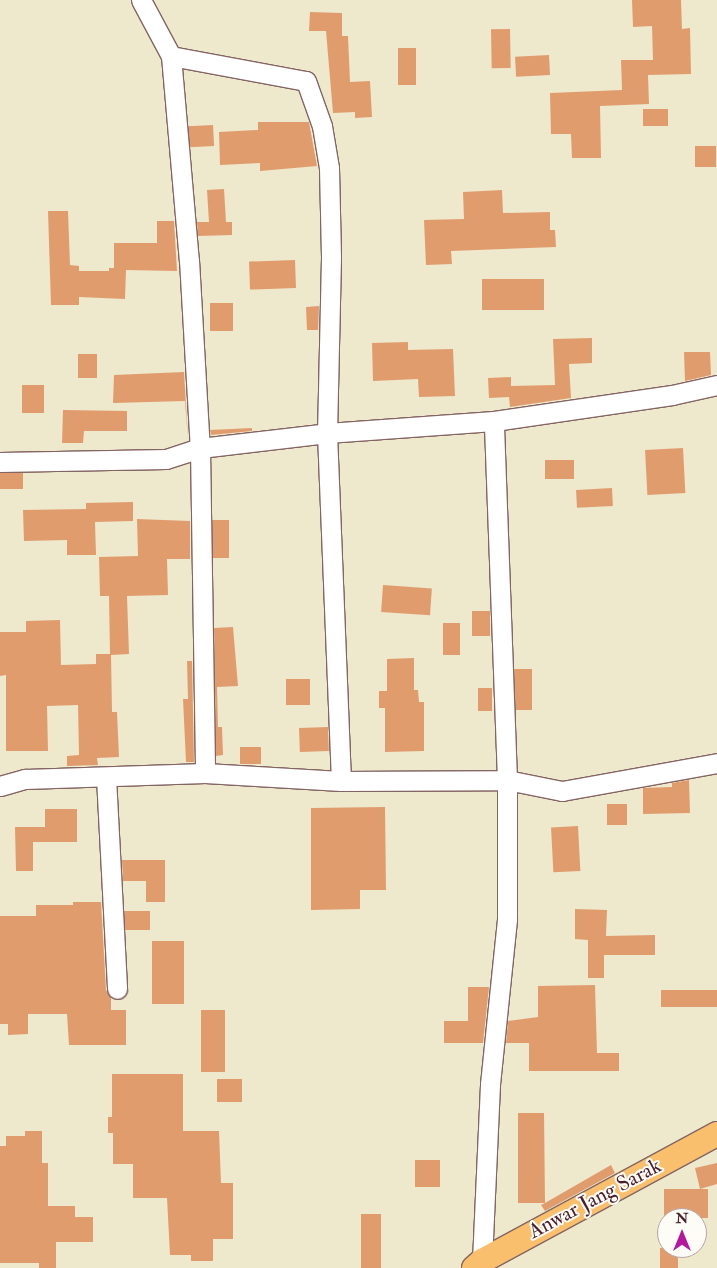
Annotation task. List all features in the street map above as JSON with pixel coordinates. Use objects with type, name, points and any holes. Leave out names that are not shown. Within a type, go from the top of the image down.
[{"type":"main road","name":"Anwar Jang Sarak","points":[[478,1264],[717,1134]]},
{"type":"street","points":[[141,0],[171,56],[189,260],[200,448],[205,773]]},
{"type":"street","points":[[171,56],[306,80],[322,126],[329,168],[331,258],[326,434],[341,782]]},
{"type":"street","points":[[0,462],[166,459],[200,448],[326,434],[494,421],[672,395],[717,385]]},
{"type":"street","points":[[478,1264],[490,1084],[507,919],[507,780],[494,421]]},
{"type":"street","points":[[0,786],[25,779],[205,773],[341,782],[507,780],[562,791],[717,763]]},
{"type":"street","points":[[106,777],[117,989]]},
{"type":"building","points":[[632,0],[681,0],[682,29],[690,28],[691,74],[648,75],[649,104],[600,106],[601,158],[572,158],[571,134],[551,134],[550,93],[622,90],[621,60],[653,60],[652,26],[633,27]]},
{"type":"building","points":[[310,12],[342,13],[342,36],[348,36],[350,82],[370,81],[372,117],[355,118],[355,112],[333,113],[326,31],[309,31]]},
{"type":"building","points":[[491,29],[510,29],[511,68],[492,68]]},
{"type":"building","points":[[398,48],[416,48],[416,85],[398,85]]},
{"type":"building","points":[[549,55],[550,75],[516,77],[515,57]]},
{"type":"building","points":[[643,109],[668,109],[668,126],[643,126]]},
{"type":"building","points":[[258,122],[309,122],[317,166],[260,171],[260,163],[220,165],[219,132],[258,130]]},
{"type":"building","points":[[213,125],[214,146],[189,147],[188,126]]},
{"type":"building","points":[[695,146],[716,146],[716,167],[695,167]]},
{"type":"building","points":[[224,189],[226,222],[232,222],[232,235],[198,236],[197,222],[209,222],[207,190]]},
{"type":"building","points":[[502,190],[503,213],[550,212],[550,230],[555,230],[556,247],[451,251],[452,264],[426,265],[424,220],[464,219],[463,192]]},
{"type":"building","points":[[48,211],[68,211],[70,265],[79,266],[79,271],[109,271],[109,268],[114,268],[114,243],[157,243],[157,221],[174,221],[177,271],[126,270],[125,299],[79,297],[79,305],[51,305]]},
{"type":"building","points":[[295,260],[296,288],[250,290],[249,262]]},
{"type":"building","points":[[482,279],[544,279],[544,310],[482,310]]},
{"type":"building","points":[[210,303],[233,303],[233,331],[210,331]]},
{"type":"building","points":[[319,306],[318,330],[307,330],[306,307]]},
{"type":"building","points":[[592,338],[592,363],[569,364],[571,398],[510,407],[509,397],[489,398],[488,378],[511,377],[511,386],[555,385],[553,339]]},
{"type":"building","points":[[408,342],[408,350],[453,349],[455,396],[419,397],[418,379],[373,381],[372,343]]},
{"type":"building","points":[[684,352],[710,352],[711,375],[685,381]]},
{"type":"building","points":[[78,354],[97,354],[97,378],[78,378]]},
{"type":"building","points":[[184,372],[188,440],[185,401],[113,403],[114,375]]},
{"type":"building","points":[[22,385],[44,385],[44,413],[22,413]]},
{"type":"building","points":[[63,410],[127,411],[127,431],[84,431],[83,443],[62,443]]},
{"type":"building","points":[[252,428],[252,431],[211,435],[210,430]]},
{"type":"building","points":[[683,448],[685,493],[647,495],[645,450]]},
{"type":"building","points":[[545,460],[574,460],[574,479],[545,479]]},
{"type":"building","points":[[0,473],[23,473],[23,489],[0,489]]},
{"type":"building","points":[[612,488],[613,506],[577,508],[576,490]]},
{"type":"building","points":[[133,502],[133,521],[95,522],[96,555],[67,555],[67,540],[24,541],[23,510],[86,509],[86,503]]},
{"type":"building","points":[[137,519],[190,521],[190,559],[167,559],[168,595],[127,596],[129,654],[111,655],[112,712],[117,712],[119,757],[97,758],[98,765],[67,766],[67,756],[79,755],[78,705],[47,706],[48,751],[6,751],[6,675],[0,676],[0,632],[26,632],[26,621],[60,620],[61,665],[96,664],[96,654],[110,654],[109,596],[100,596],[99,557],[138,556]]},
{"type":"building","points":[[212,520],[229,520],[229,558],[212,558]]},
{"type":"building","points":[[383,585],[432,588],[430,615],[381,612]]},
{"type":"building","points":[[472,611],[490,611],[490,636],[472,636]]},
{"type":"building","points":[[443,623],[460,623],[460,655],[443,655]]},
{"type":"building","points":[[233,627],[238,686],[217,687],[218,727],[222,727],[223,755],[216,756],[214,628]]},
{"type":"building","points":[[414,658],[414,690],[418,690],[419,702],[424,702],[424,751],[385,752],[385,708],[379,708],[379,691],[387,691],[387,659]]},
{"type":"building","points":[[187,661],[192,661],[194,762],[186,762],[183,699],[188,699]]},
{"type":"building","points":[[514,669],[532,669],[532,710],[514,710]]},
{"type":"building","points":[[286,679],[310,679],[310,705],[286,705]]},
{"type":"building","points":[[478,688],[492,688],[492,711],[478,711]]},
{"type":"building","points":[[328,727],[329,751],[300,752],[299,728]]},
{"type":"building","points":[[240,747],[261,747],[261,764],[240,764]]},
{"type":"building","points":[[689,780],[690,813],[643,814],[643,788],[672,787],[672,783]]},
{"type":"building","points":[[607,804],[627,804],[627,825],[607,825]]},
{"type":"building","points":[[385,807],[386,890],[360,890],[360,909],[311,910],[311,808]]},
{"type":"building","points":[[45,809],[77,809],[77,842],[33,842],[33,871],[16,871],[15,827],[45,827]]},
{"type":"building","points":[[578,826],[580,871],[553,872],[551,827]]},
{"type":"building","points":[[122,860],[165,860],[165,902],[146,902],[146,881],[123,881]]},
{"type":"building","points":[[73,902],[101,902],[106,990],[111,998],[111,1010],[126,1010],[126,1045],[69,1045],[67,1014],[28,1014],[28,1034],[8,1035],[8,1024],[0,1024],[0,916],[36,916],[36,905],[73,905]]},
{"type":"building","points":[[575,909],[607,910],[606,936],[655,935],[655,955],[604,955],[604,978],[588,978],[588,940],[575,939]]},
{"type":"building","points":[[124,911],[150,911],[150,930],[124,930]]},
{"type":"building","points":[[152,941],[184,941],[184,1004],[152,1004]]},
{"type":"building","points":[[595,985],[597,1053],[619,1053],[619,1071],[529,1071],[529,1043],[506,1043],[508,1021],[538,1017],[538,986]]},
{"type":"building","points":[[468,987],[489,987],[483,1043],[444,1043],[444,1021],[468,1021]]},
{"type":"building","points":[[661,990],[717,990],[717,1007],[661,1007]]},
{"type":"building","points":[[201,1010],[225,1010],[225,1072],[201,1072]]},
{"type":"building","points":[[112,1074],[183,1074],[183,1131],[219,1131],[221,1183],[233,1183],[233,1239],[213,1239],[213,1261],[191,1261],[191,1255],[170,1255],[167,1198],[133,1198],[133,1164],[113,1164],[113,1133],[108,1133],[108,1117],[112,1117]]},
{"type":"building","points":[[217,1079],[242,1079],[242,1102],[217,1102]]},
{"type":"building","points":[[518,1113],[544,1113],[545,1203],[518,1203]]},
{"type":"building","points":[[25,1131],[42,1131],[42,1163],[48,1163],[48,1206],[75,1206],[75,1217],[93,1217],[93,1242],[56,1242],[56,1268],[39,1268],[39,1263],[0,1263],[0,1146],[6,1146],[6,1136],[25,1136]]},
{"type":"building","points":[[415,1160],[440,1160],[440,1187],[415,1187]]},
{"type":"building","points":[[717,1163],[717,1184],[700,1189],[695,1168]]},
{"type":"building","points":[[611,1165],[615,1173],[545,1211],[541,1205]]},
{"type":"building","points":[[664,1189],[708,1189],[708,1218],[707,1208],[664,1208]]},
{"type":"building","points":[[361,1214],[381,1214],[381,1268],[361,1268]]},
{"type":"building","points":[[660,1258],[678,1258],[678,1268],[660,1268]]}]
